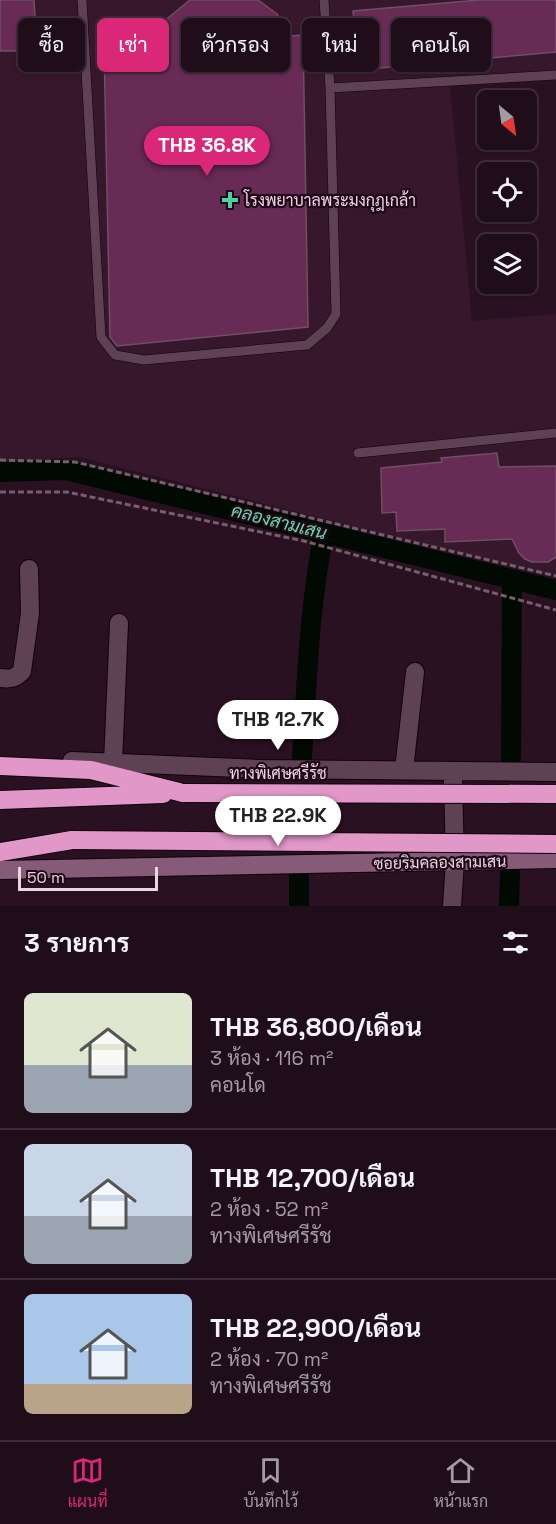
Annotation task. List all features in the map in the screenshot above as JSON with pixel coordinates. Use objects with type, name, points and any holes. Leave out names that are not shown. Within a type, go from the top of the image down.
[{"type":"highway","points":[[0,766],[91,770],[183,793]]},
{"type":"highway","name":"ทางพิเศษศรีรัช","points":[[0,800],[183,793],[556,794]]},
{"type":"highway","points":[[0,839],[556,844]]},
{"type":"highway","points":[[0,852],[72,840]]},
{"type":"street","points":[[0,678],[10,679],[22,671],[30,613],[29,569]]},
{"type":"street","points":[[113,762],[119,623]]},
{"type":"street","points":[[404,770],[415,672]]},
{"type":"street","points":[[0,758],[262,769],[556,772]]},
{"type":"street","points":[[452,906],[455,861],[453,771]]},
{"type":"street","name":"ซอยริมคลองสามเสน","points":[[0,870],[556,859]]},
{"type":"lane","points":[[82,0],[101,337],[115,355],[144,360],[307,345],[327,328],[336,314],[330,88],[324,0]]},
{"type":"lane","points":[[330,88],[556,75]]},
{"type":"lane","points":[[358,453],[556,433]]},
{"type":"path","points":[[0,460],[75,462],[556,576]]},
{"type":"path","points":[[0,492],[67,492],[304,541],[556,610]]},
{"type":"shaded area","name":"โรงพยาบาลพระมงกุฎเกล้า","points":[[0,0],[556,0],[556,80],[450,86],[472,321],[556,314],[556,577],[79,457],[0,462]]},
{"type":"building","points":[[0,0],[34,0],[35,18],[18,18],[18,51],[0,51]]},
{"type":"building","points":[[190,0],[258,0],[280,18],[181,18],[181,72],[290,72],[290,34],[302,35],[308,327],[117,346],[110,337],[105,72],[169,72],[168,18]]},
{"type":"building","points":[[479,0],[556,0],[556,52],[491,58],[491,18],[391,18],[391,67],[379,68],[379,18],[354,18],[353,11]]},
{"type":"building","points":[[497,453],[499,467],[556,466],[556,557],[548,562],[532,562],[525,559],[512,539],[445,542],[445,529],[397,531],[396,512],[382,513],[381,468],[442,462],[441,458]]},
{"type":"waterway","name":"คลองสามเสน","points":[[0,472],[66,470],[556,590]]},
{"type":"waterway","points":[[302,756],[312,616],[324,533]]},
{"type":"waterway","points":[[511,758],[512,579]]},
{"type":"waterway","points":[[509,906],[510,873]]},
{"type":"waterway","points":[[299,876],[299,906]]},
{"type":"place","name":"โรงพยาบาลพระมงกุฎเกล้า","points":[[230,200]]}]
